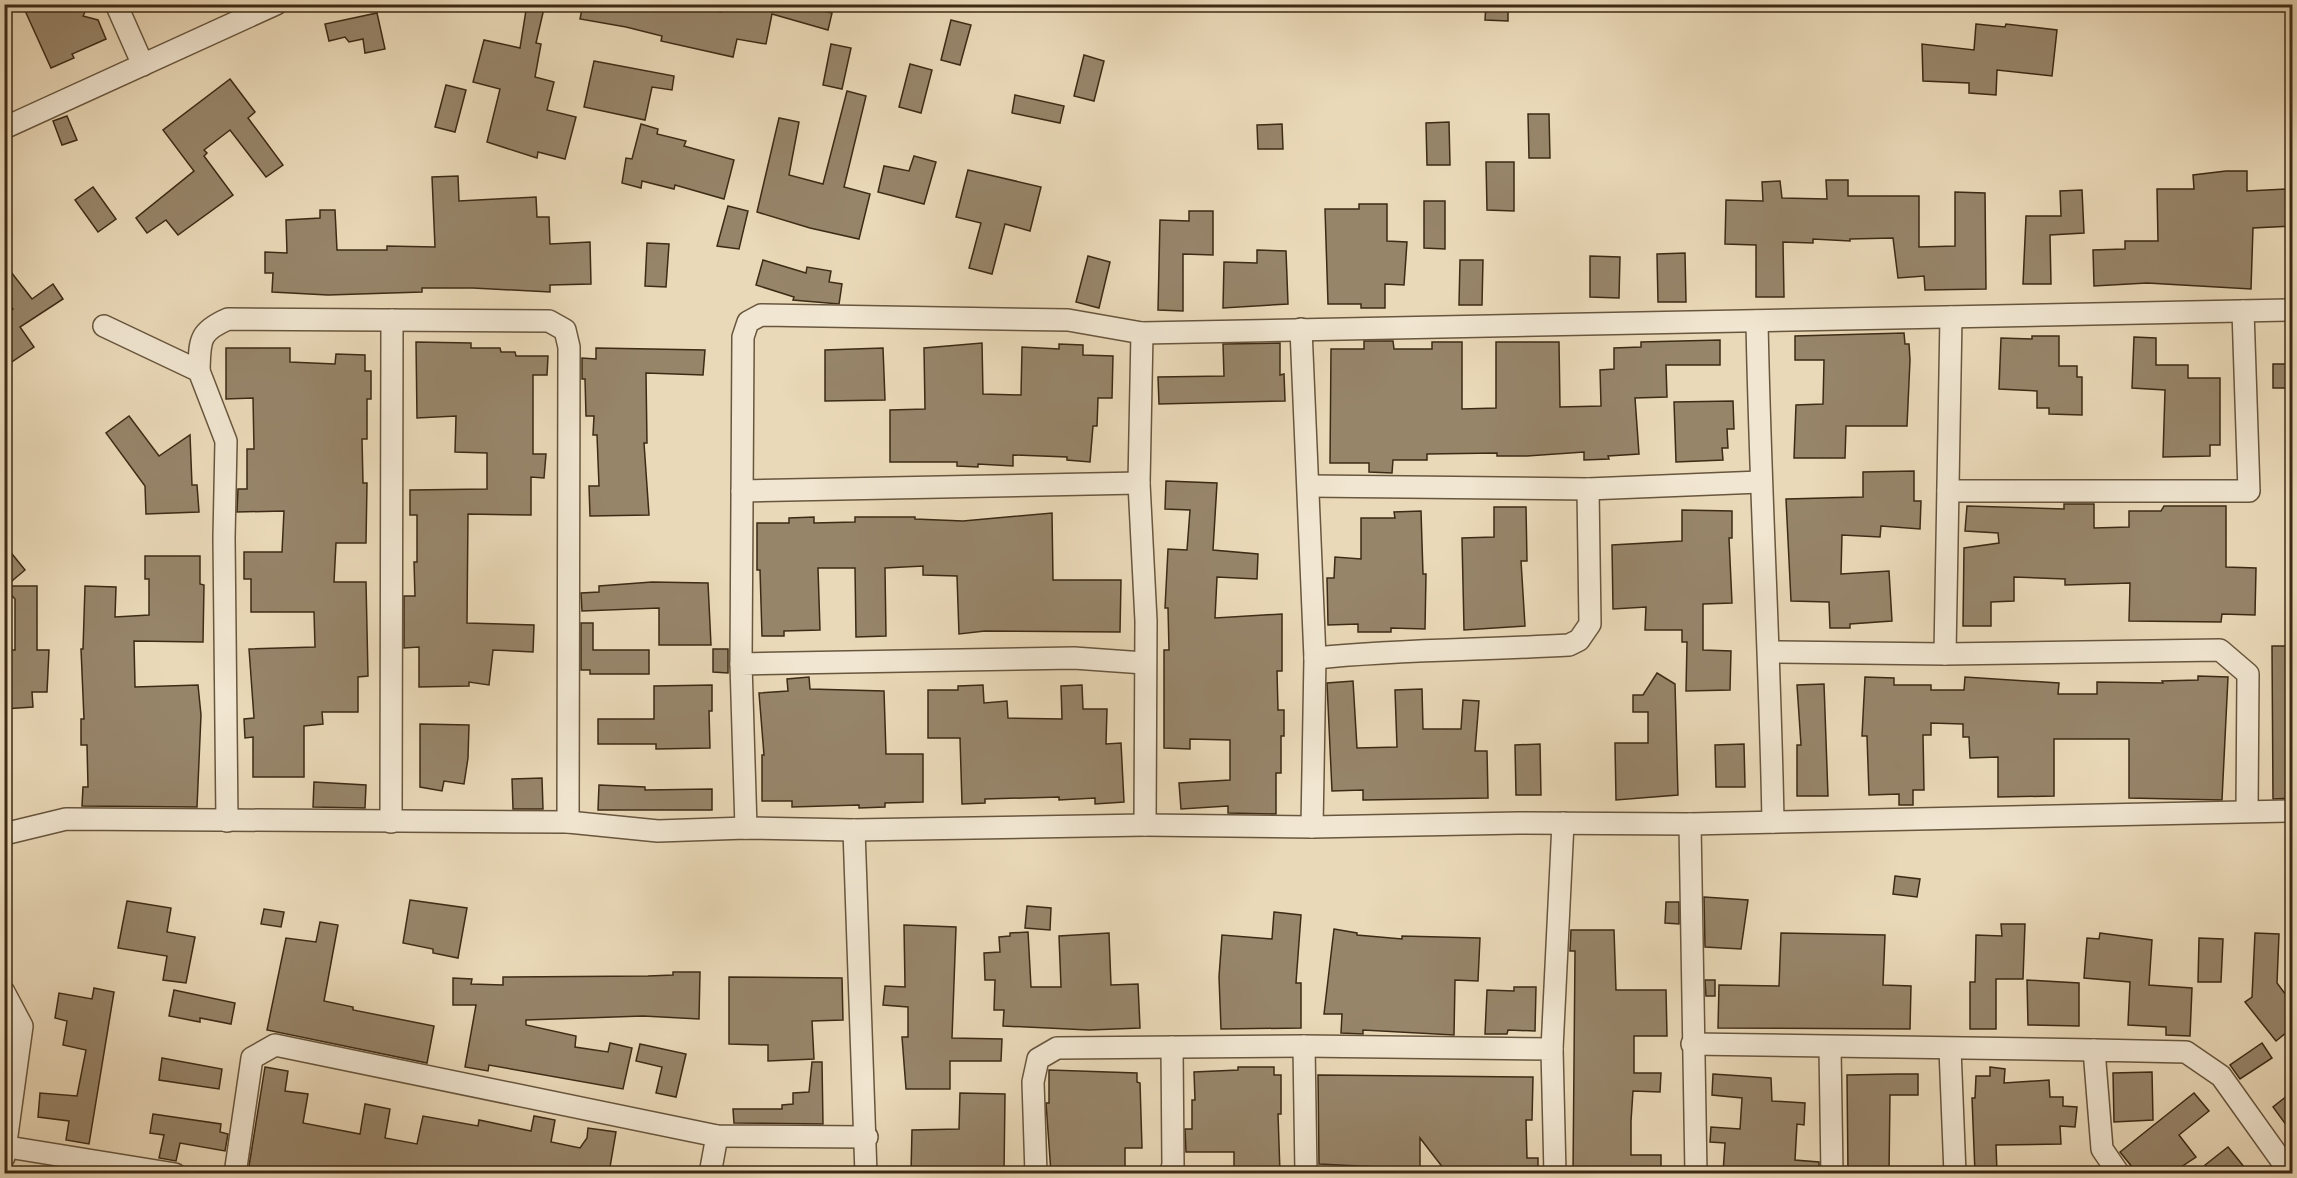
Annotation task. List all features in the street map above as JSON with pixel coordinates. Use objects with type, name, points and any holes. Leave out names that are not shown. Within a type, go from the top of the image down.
[{"type":"street","points":[[116,4],[143,65]]},
{"type":"street","points":[[4,128],[276,4]]},
{"type":"street","points":[[746,828],[741,664],[743,337],[748,322],[761,315],[1068,320],[1142,333],[2292,310]]},
{"type":"street","points":[[1948,490],[2249,491],[2243,311]]},
{"type":"street","points":[[1945,654],[1951,318]]},
{"type":"street","points":[[227,821],[224,550],[226,441],[199,371],[200,347],[209,328],[228,319],[549,321],[565,330],[569,347],[568,822]]},
{"type":"street","points":[[392,320],[392,822]]},
{"type":"street","points":[[1757,321],[1760,482],[1770,652],[1773,822]]},
{"type":"street","points":[[104,326],[199,371]]},
{"type":"street","points":[[1301,330],[1315,658],[1312,827]]},
{"type":"street","points":[[1142,333],[1139,483],[1146,621],[1145,825]]},
{"type":"street","points":[[1308,486],[1588,489],[1760,482]]},
{"type":"street","points":[[742,491],[1139,483]]},
{"type":"street","points":[[1315,658],[1389,650],[1463,651],[1569,645],[1579,640],[1590,624],[1588,489]]},
{"type":"street","points":[[1770,652],[1945,654],[2220,650],[2248,674],[2247,811]]},
{"type":"street","points":[[741,664],[1074,658],[1144,663]]},
{"type":"street","points":[[4,834],[66,819],[568,822],[658,831],[746,828],[854,830],[1145,825],[1312,827],[1563,823],[1690,824],[2292,811]]},
{"type":"street","points":[[1555,1173],[1552,1049],[1563,823]]},
{"type":"street","points":[[1690,824],[1696,1173]]},
{"type":"street","points":[[854,830],[867,1137],[866,1173]]},
{"type":"street","points":[[4,992],[22,1026],[6,1152],[175,1173]]},
{"type":"street","points":[[1692,1044],[2186,1052],[2221,1076],[2291,1173]]},
{"type":"street","points":[[235,1173],[252,1058],[275,1045],[717,1136],[867,1137]]},
{"type":"street","points":[[1036,1173],[1033,1082],[1038,1059],[1057,1048],[1304,1046],[1552,1049]]},
{"type":"street","points":[[1304,1046],[1306,1173]]},
{"type":"street","points":[[1170,1173],[1173,1165],[1172,1047]]},
{"type":"street","points":[[1830,1048],[1832,1173]]},
{"type":"street","points":[[1950,1049],[1955,1173]]},
{"type":"street","points":[[2094,1050],[2102,1149],[2119,1173]]},
{"type":"street","points":[[710,1173],[717,1136]]},
{"type":"building","points":[[22,4],[89,4],[83,16],[98,20],[106,39],[72,54],[74,58],[51,68]]},
{"type":"building","points":[[527,4],[545,4],[536,43],[541,44],[535,77],[554,82],[547,110],[576,117],[565,159],[538,152],[537,158],[487,142],[500,89],[473,82],[484,40],[520,48]]},
{"type":"building","points":[[583,4],[691,4],[721,12],[723,4],[807,4],[806,7],[832,13],[828,30],[772,14],[766,44],[737,39],[733,57],[661,41],[662,36],[626,27],[580,19]]},
{"type":"building","points":[[1486,4],[1508,4],[1508,21],[1485,20]]},
{"type":"building","points":[[377,13],[385,49],[365,53],[363,39],[349,42],[345,37],[329,41],[325,24]]},
{"type":"building","points":[[951,20],[971,25],[960,65],[941,60]]},
{"type":"building","points":[[1976,24],[2005,27],[2006,24],[2057,30],[2052,76],[1997,70],[1996,95],[1969,93],[1969,83],[1923,81],[1922,44],[1974,50]]},
{"type":"building","points":[[831,44],[851,48],[842,89],[823,85]]},
{"type":"building","points":[[1084,55],[1104,61],[1094,101],[1074,96]]},
{"type":"building","points":[[594,61],[674,76],[672,90],[652,87],[645,120],[584,107]]},
{"type":"building","points":[[910,64],[932,70],[921,113],[899,107]]},
{"type":"building","points":[[230,79],[255,112],[248,118],[283,165],[266,177],[230,130],[204,150],[207,153],[204,156],[233,195],[178,235],[166,220],[147,233],[136,218],[194,171],[163,130]]},
{"type":"building","points":[[446,85],[466,90],[455,132],[435,127]]},
{"type":"building","points":[[847,91],[866,96],[844,187],[870,194],[859,239],[810,228],[757,212],[779,118],[799,122],[789,175],[823,184]]},
{"type":"building","points":[[1015,95],[1064,106],[1060,123],[1012,113]]},
{"type":"building","points":[[1528,114],[1549,114],[1550,158],[1529,158]]},
{"type":"building","points":[[67,116],[77,140],[62,145],[53,121]]},
{"type":"building","points":[[1449,122],[1450,165],[1427,165],[1426,123]]},
{"type":"building","points":[[641,124],[658,129],[657,134],[686,141],[684,146],[734,160],[724,199],[675,185],[674,189],[642,181],[641,188],[622,183],[626,158],[632,159]]},
{"type":"building","points":[[1282,124],[1283,149],[1258,149],[1257,125]]},
{"type":"building","points":[[914,156],[936,162],[924,204],[878,192],[884,166],[909,171]]},
{"type":"building","points":[[1486,162],[1514,162],[1514,211],[1487,210]]},
{"type":"building","points":[[968,170],[1041,187],[1030,231],[1005,224],[992,274],[969,268],[981,223],[956,217]]},
{"type":"building","points":[[2247,171],[2247,191],[2286,189],[2287,208],[2292,209],[2292,226],[2253,228],[2251,289],[2147,283],[2094,286],[2093,250],[2125,249],[2125,241],[2158,241],[2157,189],[2194,189],[2193,175]]},
{"type":"building","points":[[458,176],[459,201],[536,197],[537,217],[549,217],[550,244],[590,242],[591,284],[550,285],[550,292],[422,288],[422,292],[328,295],[272,292],[273,273],[265,273],[265,252],[287,253],[286,220],[320,218],[320,210],[335,210],[337,250],[387,250],[387,246],[435,247],[432,177]]},
{"type":"building","points":[[1826,180],[1848,180],[1848,196],[1919,196],[1919,247],[1955,246],[1955,192],[1985,193],[1986,289],[1925,290],[1924,276],[1898,278],[1893,238],[1850,239],[1850,241],[1813,239],[1813,243],[1783,242],[1784,297],[1756,297],[1756,245],[1725,244],[1726,200],[1763,201],[1762,182],[1780,181],[1782,198],[1827,199]]},
{"type":"building","points":[[93,187],[116,219],[98,232],[75,200]]},
{"type":"building","points":[[2082,190],[2084,233],[2050,235],[2051,284],[2023,284],[2026,216],[2061,216],[2060,191]]},
{"type":"building","points":[[1424,201],[1445,201],[1445,249],[1424,248]]},
{"type":"building","points":[[1359,204],[1387,204],[1387,241],[1407,242],[1404,285],[1385,284],[1385,308],[1361,308],[1361,304],[1328,304],[1325,209],[1359,209]]},
{"type":"building","points":[[728,206],[748,211],[739,249],[717,246]]},
{"type":"building","points":[[1189,211],[1213,211],[1213,255],[1183,254],[1183,311],[1158,310],[1160,220],[1189,221]]},
{"type":"building","points":[[647,243],[669,244],[666,287],[645,286]]},
{"type":"building","points":[[1257,250],[1286,251],[1288,304],[1223,308],[1224,262],[1257,263]]},
{"type":"building","points":[[1685,253],[1686,302],[1658,302],[1657,254]]},
{"type":"building","points":[[1088,256],[1110,262],[1099,308],[1076,302]]},
{"type":"building","points":[[1590,256],[1620,257],[1619,298],[1590,297]]},
{"type":"building","points":[[763,260],[806,273],[807,267],[831,271],[829,282],[842,284],[839,304],[793,300],[794,297],[756,285]]},
{"type":"building","points":[[1460,260],[1483,260],[1482,305],[1459,305]]},
{"type":"building","points":[[4,263],[32,299],[53,284],[63,299],[20,327],[34,347],[4,367],[4,306],[9,312],[13,309],[4,297]]},
{"type":"building","points":[[1904,333],[1905,344],[1909,344],[1910,360],[1907,426],[1846,426],[1845,458],[1794,458],[1796,405],[1823,404],[1824,360],[1795,360],[1795,336]]},
{"type":"building","points":[[2032,336],[2059,336],[2059,366],[2077,366],[2077,377],[2082,377],[2082,415],[2049,414],[2049,408],[2037,408],[2037,391],[1999,389],[2001,338],[2032,339]]},
{"type":"building","points":[[2134,337],[2156,338],[2156,365],[2188,365],[2188,378],[2220,378],[2220,445],[2210,445],[2210,456],[2163,457],[2165,390],[2132,388]]},
{"type":"building","points":[[1720,340],[1720,365],[1666,365],[1667,397],[1635,398],[1639,454],[1584,460],[1584,452],[1527,456],[1497,456],[1497,453],[1427,454],[1427,460],[1393,460],[1392,473],[1369,472],[1369,463],[1330,463],[1331,349],[1364,349],[1364,341],[1393,341],[1394,349],[1432,349],[1432,342],[1462,342],[1462,409],[1496,408],[1496,342],[1559,342],[1560,407],[1601,406],[1600,370],[1614,369],[1614,348],[1641,347],[1641,342]]},
{"type":"building","points":[[416,342],[471,343],[471,348],[500,348],[501,352],[515,352],[516,356],[548,356],[547,375],[533,375],[533,454],[546,454],[544,478],[531,477],[531,515],[468,514],[467,623],[534,625],[533,652],[493,650],[489,685],[469,682],[469,686],[419,687],[419,647],[404,648],[404,596],[415,596],[414,562],[417,562],[417,515],[410,515],[410,490],[487,489],[487,453],[455,452],[456,416],[417,418]]},
{"type":"building","points":[[982,343],[983,394],[1021,395],[1022,347],[1059,349],[1059,344],[1083,345],[1083,355],[1113,356],[1112,398],[1098,398],[1097,426],[1093,426],[1090,462],[1067,460],[1067,457],[1013,455],[1013,466],[978,464],[978,467],[957,466],[957,462],[890,462],[890,410],[925,409],[924,348]]},
{"type":"building","points":[[1280,343],[1280,375],[1284,374],[1285,401],[1159,404],[1158,377],[1224,376],[1223,344]]},
{"type":"building","points":[[226,348],[290,348],[290,362],[335,364],[336,354],[365,355],[365,371],[371,371],[371,399],[367,399],[367,439],[362,439],[363,483],[367,483],[366,543],[336,543],[334,582],[366,582],[368,676],[358,677],[358,712],[322,712],[323,724],[304,726],[304,777],[253,777],[253,737],[245,738],[244,719],[254,718],[249,649],[315,647],[314,612],[251,612],[251,579],[244,579],[244,552],[282,552],[284,511],[237,512],[238,489],[247,489],[247,449],[254,449],[253,398],[226,399]]},
{"type":"building","points":[[596,348],[705,350],[703,375],[646,373],[647,443],[644,443],[649,515],[590,516],[589,486],[599,486],[597,435],[593,435],[594,416],[586,416],[582,358],[596,359]]},
{"type":"building","points":[[883,348],[885,400],[825,401],[825,350]]},
{"type":"building","points":[[2273,364],[2292,364],[2292,388],[2273,388]]},
{"type":"building","points":[[1733,401],[1734,429],[1727,429],[1728,448],[1722,448],[1723,460],[1676,462],[1674,402]]},
{"type":"building","points":[[129,416],[159,456],[190,435],[192,485],[197,485],[199,512],[146,514],[145,486],[106,433]]},
{"type":"building","points":[[1914,471],[1914,501],[1921,501],[1920,529],[1881,526],[1880,537],[1842,535],[1841,574],[1889,571],[1892,621],[1850,624],[1850,628],[1830,628],[1829,602],[1791,601],[1786,499],[1863,497],[1863,472]]},
{"type":"building","points":[[1166,481],[1217,483],[1213,550],[1258,554],[1257,579],[1217,577],[1215,618],[1282,614],[1282,671],[1277,671],[1278,710],[1284,710],[1284,736],[1281,736],[1281,773],[1276,773],[1276,814],[1228,813],[1228,806],[1181,809],[1179,783],[1230,780],[1230,740],[1190,739],[1190,749],[1164,748],[1164,650],[1169,650],[1168,608],[1165,608],[1168,549],[1187,550],[1190,510],[1165,509]]},
{"type":"building","points":[[2064,504],[2094,504],[2094,528],[2129,527],[2129,511],[2161,511],[2164,506],[2226,506],[2226,567],[2256,568],[2255,615],[2222,614],[2221,622],[2129,621],[2130,583],[2065,585],[2065,579],[2014,577],[2014,601],[1991,602],[1991,626],[1963,626],[1964,548],[1999,543],[1998,533],[1965,531],[1967,506],[2064,509]]},
{"type":"building","points":[[1494,507],[1526,507],[1527,561],[1521,561],[1525,626],[1464,630],[1462,538],[1494,537]]},
{"type":"building","points":[[1682,510],[1732,511],[1732,538],[1729,538],[1732,603],[1703,604],[1703,650],[1731,651],[1730,690],[1686,691],[1687,642],[1682,642],[1682,630],[1645,630],[1646,607],[1613,609],[1612,545],[1682,541]]},
{"type":"building","points":[[1421,511],[1423,574],[1426,574],[1425,629],[1391,628],[1391,632],[1358,632],[1358,624],[1328,625],[1327,578],[1334,578],[1335,557],[1361,559],[1361,518],[1395,518],[1394,512]]},
{"type":"building","points":[[1052,513],[1053,580],[1121,580],[1120,632],[985,631],[959,634],[957,576],[923,575],[923,566],[885,568],[886,636],[856,637],[855,568],[818,568],[820,630],[784,631],[784,636],[762,636],[760,570],[757,570],[757,523],[789,523],[789,518],[814,517],[814,523],[855,522],[855,517],[915,517],[915,519],[963,521]]},
{"type":"building","points":[[4,544],[25,570],[6,586],[37,586],[37,650],[49,650],[47,692],[32,692],[33,707],[4,709],[4,650],[15,650],[15,599],[4,587]]},
{"type":"building","points":[[145,556],[200,556],[200,584],[204,585],[203,642],[134,641],[135,687],[198,685],[201,715],[197,807],[82,806],[83,787],[88,787],[87,745],[81,745],[81,719],[84,719],[81,649],[83,649],[85,586],[116,587],[115,617],[149,615],[149,579],[145,579]]},
{"type":"building","points":[[652,582],[708,583],[711,645],[659,645],[659,608],[582,611],[581,593],[599,592],[599,586]]},
{"type":"building","points":[[581,623],[593,623],[593,650],[649,650],[649,674],[590,674],[590,670],[581,670]]},
{"type":"building","points":[[2272,646],[2292,646],[2292,798],[2273,799]]},
{"type":"building","points":[[713,649],[728,649],[728,673],[713,672]]},
{"type":"building","points":[[1657,673],[1675,684],[1678,795],[1616,800],[1615,743],[1648,743],[1648,712],[1633,712],[1633,695],[1643,695]]},
{"type":"building","points":[[2198,676],[2228,677],[2222,800],[2129,798],[2129,739],[2054,739],[2054,796],[1998,797],[1998,757],[1970,758],[1969,737],[1963,737],[1963,724],[1931,723],[1931,735],[1923,735],[1924,790],[1913,790],[1913,805],[1899,805],[1899,794],[1869,795],[1867,736],[1862,736],[1865,677],[1894,678],[1894,685],[1931,685],[1931,690],[1964,690],[1965,677],[2059,683],[2058,694],[2097,694],[2097,682],[2163,683],[2162,681],[2198,680]]},
{"type":"building","points":[[809,677],[810,689],[884,691],[886,754],[923,754],[923,802],[885,803],[885,807],[859,808],[859,805],[792,807],[792,801],[762,801],[762,755],[764,755],[759,693],[788,691],[787,679]]},
{"type":"building","points":[[1353,681],[1357,748],[1397,747],[1395,690],[1422,689],[1423,729],[1461,729],[1463,700],[1479,701],[1475,751],[1487,751],[1488,798],[1363,800],[1363,790],[1332,791],[1327,683]]},
{"type":"building","points":[[1824,684],[1828,796],[1797,796],[1797,745],[1801,745],[1797,685]]},
{"type":"building","points":[[712,685],[712,711],[709,711],[710,748],[656,749],[656,744],[598,744],[598,719],[654,719],[654,686]]},
{"type":"building","points":[[983,685],[984,703],[1007,701],[1008,718],[1062,719],[1061,686],[1082,685],[1083,709],[1107,709],[1106,744],[1121,743],[1124,802],[1095,804],[1095,798],[1059,800],[1059,797],[985,799],[985,803],[962,804],[960,738],[928,738],[928,690],[958,690],[958,686]]},
{"type":"building","points":[[420,724],[469,725],[464,784],[444,781],[442,791],[420,787]]},
{"type":"building","points":[[1540,744],[1541,795],[1516,795],[1515,745]]},
{"type":"building","points":[[1744,744],[1745,787],[1716,787],[1715,745]]},
{"type":"building","points":[[542,778],[543,809],[513,809],[512,779]]},
{"type":"building","points":[[314,782],[366,785],[365,808],[313,807]]},
{"type":"building","points":[[599,785],[645,787],[645,790],[712,789],[712,810],[598,810]]},
{"type":"building","points":[[1895,876],[1920,879],[1917,897],[1893,894]]},
{"type":"building","points":[[1704,897],[1748,900],[1741,949],[1705,947]]},
{"type":"building","points":[[410,900],[467,908],[458,958],[433,953],[433,949],[403,943]]},
{"type":"building","points":[[127,901],[171,908],[167,932],[195,937],[186,983],[163,980],[167,956],[118,948]]},
{"type":"building","points":[[1666,902],[1679,902],[1679,924],[1665,923]]},
{"type":"building","points":[[1027,906],[1051,908],[1050,930],[1025,928]]},
{"type":"building","points":[[264,909],[284,912],[281,927],[261,924]]},
{"type":"building","points":[[1274,912],[1301,915],[1296,983],[1301,983],[1301,1028],[1221,1029],[1219,977],[1222,935],[1272,939]]},
{"type":"building","points":[[320,922],[338,925],[324,1001],[353,1007],[353,1010],[434,1026],[427,1063],[267,1030],[286,938],[316,942]]},
{"type":"building","points":[[2001,924],[2025,924],[2023,979],[1996,979],[1996,1029],[1970,1029],[1970,982],[1975,982],[1976,935],[2002,936]]},
{"type":"building","points":[[904,925],[956,927],[952,1038],[1002,1039],[1001,1061],[950,1061],[950,1089],[906,1089],[902,1037],[908,1037],[908,1007],[883,1005],[885,986],[905,987]]},
{"type":"building","points":[[1334,929],[1357,933],[1357,935],[1402,939],[1402,936],[1480,938],[1478,981],[1455,980],[1454,1035],[1363,1030],[1363,1034],[1341,1033],[1342,1014],[1324,1014]]},
{"type":"building","points":[[1571,930],[1614,930],[1616,990],[1666,990],[1667,1036],[1634,1036],[1634,1073],[1661,1073],[1660,1092],[1633,1091],[1631,1121],[1631,1155],[1661,1155],[1661,1173],[1573,1173],[1575,951],[1570,951]]},
{"type":"building","points":[[1028,932],[1031,987],[1061,987],[1059,936],[1109,933],[1111,985],[1138,984],[1140,1028],[1089,1030],[1003,1026],[1004,1010],[994,1010],[995,980],[985,980],[984,953],[1000,952],[999,937],[1010,936],[1010,933]]},
{"type":"building","points":[[1781,933],[1885,935],[1883,985],[1911,986],[1910,1029],[1718,1028],[1719,985],[1779,986]]},
{"type":"building","points":[[2100,933],[2152,940],[2149,985],[2192,988],[2190,1036],[2166,1035],[2166,1027],[2128,1025],[2130,982],[2084,978],[2087,938],[2099,939]]},
{"type":"building","points":[[2255,933],[2279,934],[2277,983],[2292,1003],[2292,1012],[2286,1017],[2292,1028],[2276,1041],[2245,1002],[2252,997]]},
{"type":"building","points":[[2199,938],[2223,939],[2221,982],[2198,982]]},
{"type":"building","points":[[673,972],[700,972],[699,1019],[643,1016],[526,1020],[526,1025],[576,1036],[575,1047],[608,1052],[610,1043],[632,1048],[623,1089],[489,1065],[488,1071],[465,1067],[476,1005],[453,1005],[453,978],[472,979],[471,984],[503,985],[503,977],[648,976],[673,975]]},
{"type":"building","points":[[729,977],[842,978],[843,1020],[812,1021],[814,1059],[768,1061],[768,1045],[729,1044]]},
{"type":"building","points":[[1705,980],[1715,980],[1715,996],[1706,996]]},
{"type":"building","points":[[2027,980],[2079,983],[2079,1026],[2028,1025]]},
{"type":"building","points":[[1514,987],[1536,987],[1535,1031],[1508,1030],[1507,1034],[1485,1034],[1487,990],[1514,991]]},
{"type":"building","points":[[94,988],[114,992],[89,1144],[66,1140],[69,1121],[38,1117],[40,1093],[77,1096],[86,1050],[63,1045],[67,1021],[55,1018],[59,993],[92,999]]},
{"type":"building","points":[[174,990],[235,1003],[231,1024],[200,1018],[200,1022],[169,1016]]},
{"type":"building","points":[[2262,1043],[2272,1058],[2240,1079],[2230,1065]]},
{"type":"building","points":[[640,1044],[686,1054],[676,1097],[656,1093],[662,1067],[636,1061]]},
{"type":"building","points":[[162,1058],[222,1069],[219,1089],[159,1080]]},
{"type":"building","points":[[812,1062],[822,1062],[823,1124],[734,1123],[733,1109],[782,1109],[782,1105],[793,1104],[793,1093],[809,1092]]},
{"type":"building","points":[[265,1067],[288,1071],[285,1091],[308,1094],[303,1123],[360,1134],[365,1104],[390,1109],[385,1138],[417,1144],[423,1116],[478,1126],[479,1120],[531,1131],[534,1116],[555,1120],[551,1142],[580,1148],[587,1138],[588,1128],[616,1132],[609,1173],[272,1173],[273,1170],[249,1166]]},
{"type":"building","points":[[1238,1067],[1274,1067],[1274,1075],[1281,1075],[1281,1114],[1278,1114],[1280,1173],[1234,1173],[1234,1152],[1186,1152],[1185,1129],[1192,1129],[1192,1100],[1195,1100],[1194,1072],[1238,1070]]},
{"type":"building","points":[[1990,1067],[2005,1069],[2004,1083],[2049,1080],[2050,1097],[2063,1097],[2063,1106],[2077,1107],[2075,1127],[2060,1126],[2061,1144],[1996,1145],[1997,1172],[1975,1173],[1972,1098],[1975,1098],[1976,1076],[1990,1076]]},
{"type":"building","points":[[1049,1070],[1137,1073],[1137,1082],[1140,1083],[1142,1148],[1125,1148],[1125,1173],[1051,1173],[1046,1103],[1049,1103]]},
{"type":"building","points":[[2152,1072],[2153,1120],[2114,1122],[2113,1073]]},
{"type":"building","points":[[1713,1074],[1771,1078],[1772,1101],[1805,1103],[1804,1125],[1797,1124],[1795,1160],[1819,1162],[1819,1173],[1723,1173],[1725,1143],[1710,1142],[1711,1127],[1740,1129],[1742,1098],[1712,1095]]},
{"type":"building","points":[[1918,1074],[1918,1095],[1890,1095],[1889,1173],[1848,1173],[1847,1075]]},
{"type":"building","points":[[1318,1075],[1533,1077],[1532,1120],[1526,1120],[1527,1158],[1538,1158],[1538,1173],[1447,1173],[1420,1138],[1420,1169],[1319,1164]]},
{"type":"building","points":[[2292,1092],[2292,1133],[2273,1107]]},
{"type":"building","points":[[960,1093],[1005,1094],[1004,1173],[911,1173],[912,1130],[959,1129]]},
{"type":"building","points":[[2194,1093],[2209,1111],[2179,1135],[2196,1157],[2172,1173],[2137,1173],[2120,1152]]},
{"type":"building","points":[[153,1114],[221,1124],[220,1132],[228,1134],[225,1151],[180,1143],[176,1161],[159,1158],[164,1135],[150,1133]]},
{"type":"building","points":[[2228,1147],[2249,1173],[2212,1173],[2205,1165]]}]
